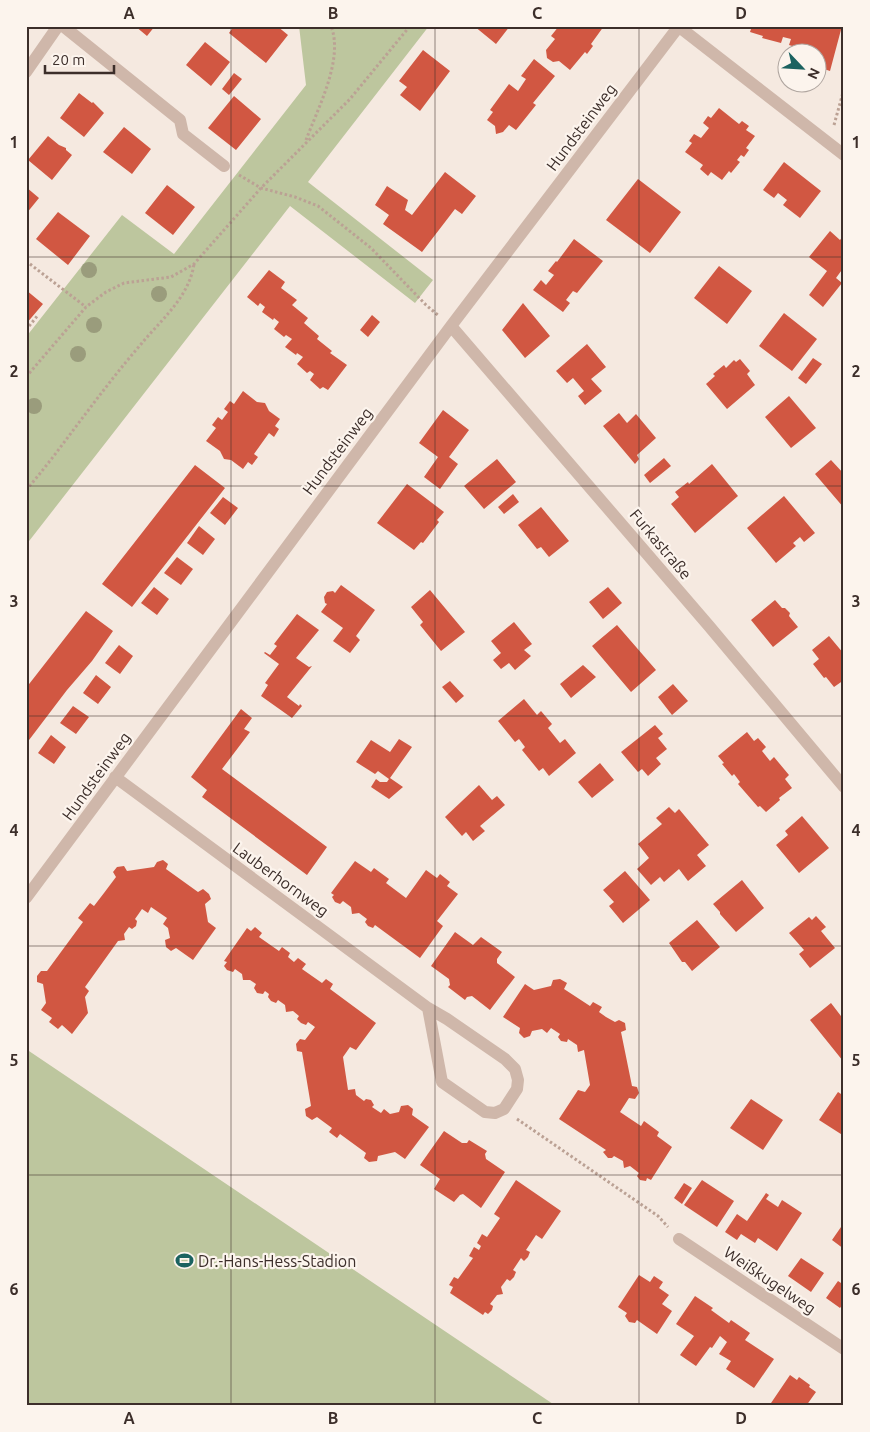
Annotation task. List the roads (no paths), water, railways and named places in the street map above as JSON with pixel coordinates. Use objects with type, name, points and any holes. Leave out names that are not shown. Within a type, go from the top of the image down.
[{"type":"street","points":[[26,72],[58,26]]},
{"type":"street","points":[[63,26],[180,120],[184,134],[224,166]]},
{"type":"street","points":[[679,26],[844,155]]},
{"type":"street","name":"Hundsteinweg","points":[[26,898],[451,326],[679,26]]},
{"type":"street","name":"Furkastraße","points":[[451,326],[697,611],[844,787]]},
{"type":"street","name":"Lauberhornweg","points":[[115,777],[428,1008],[447,1019],[505,1060],[515,1069],[518,1080],[517,1090],[504,1109],[494,1113],[485,1112],[442,1082],[428,1008]]},
{"type":"street","name":"Weißkugelweg","points":[[678,1239],[844,1349]]},
{"type":"place","name":"Dr.-Hans-Hess-Stadion","points":[[184,1261]]}]
